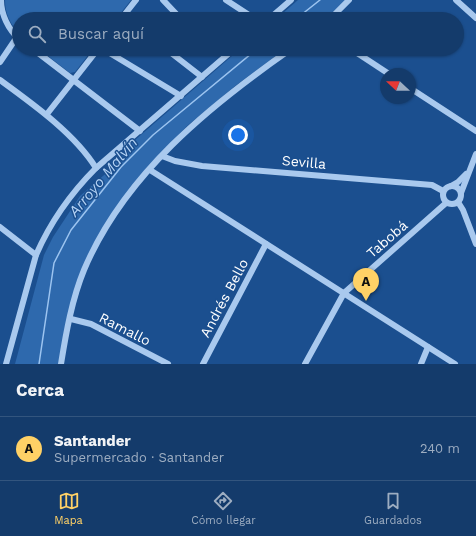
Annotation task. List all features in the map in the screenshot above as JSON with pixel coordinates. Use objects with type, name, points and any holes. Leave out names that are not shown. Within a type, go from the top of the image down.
[{"type":"street","points":[[1,0],[3,15],[12,29]]},
{"type":"street","points":[[128,12],[136,0]]},
{"type":"street","points":[[163,0],[174,12]]},
{"type":"street","points":[[226,0],[244,12]]},
{"type":"street","points":[[277,12],[291,0]]},
{"type":"street","points":[[337,12],[350,0]]},
{"type":"street","points":[[456,0],[476,18]]},
{"type":"street","points":[[0,62],[12,46]]},
{"type":"street","points":[[41,56],[140,131]]},
{"type":"street","points":[[47,114],[92,56]]},
{"type":"street","points":[[115,56],[181,96]]},
{"type":"street","points":[[175,56],[202,78]]},
{"type":"street","points":[[6,364],[36,255],[42,240],[76,189],[96,168],[202,78],[224,56]]},
{"type":"street","points":[[60,364],[80,283],[98,243],[128,196],[162,156],[197,121],[246,80],[281,56]]},
{"type":"street","points":[[362,56],[380,68]]},
{"type":"street","points":[[0,80],[47,114],[86,152],[96,168]]},
{"type":"street","points":[[416,92],[476,131]]},
{"type":"street","points":[[469,171],[458,182],[443,191],[442,196],[446,203],[454,205],[458,202],[476,154]]},
{"type":"street","name":"Sevilla","points":[[162,156],[175,162],[202,166],[432,185],[443,191]]},
{"type":"street","points":[[150,170],[455,364]]},
{"type":"street","points":[[451,186],[457,188],[461,193]]},
{"type":"street","points":[[458,202],[463,210],[476,244]]},
{"type":"street","name":"Tabobá","points":[[305,364],[336,304],[344,293],[446,203]]},
{"type":"street","points":[[0,227],[36,255]]},
{"type":"street","name":"Andrés Bello","points":[[203,364],[266,244]]},
{"type":"street","name":"Ramallo","points":[[71,319],[95,326],[168,364]]},
{"type":"street","points":[[421,364],[428,347]]},
{"type":"shaded area","points":[[5,0],[131,0],[122,12],[12,12],[12,24],[6,9]]},
{"type":"shaded area","points":[[298,0],[346,0],[333,12],[284,12]]},
{"type":"shaded area","points":[[48,56],[88,56],[75,72],[70,73]]},
{"type":"shaded area","points":[[232,56],[276,56],[235,86],[187,126],[143,172],[92,248],[58,364],[15,364],[44,255],[53,237],[80,196],[111,169],[112,160]]},
{"type":"waterway","name":"Arroyo Malvín","points":[[305,12],[320,0]]},
{"type":"waterway","name":"Arroyo Malvín","points":[[39,364],[54,263],[71,230],[121,167],[153,135],[249,56]]},
{"type":"place","name":"Santander","points":[[366,301]]}]
